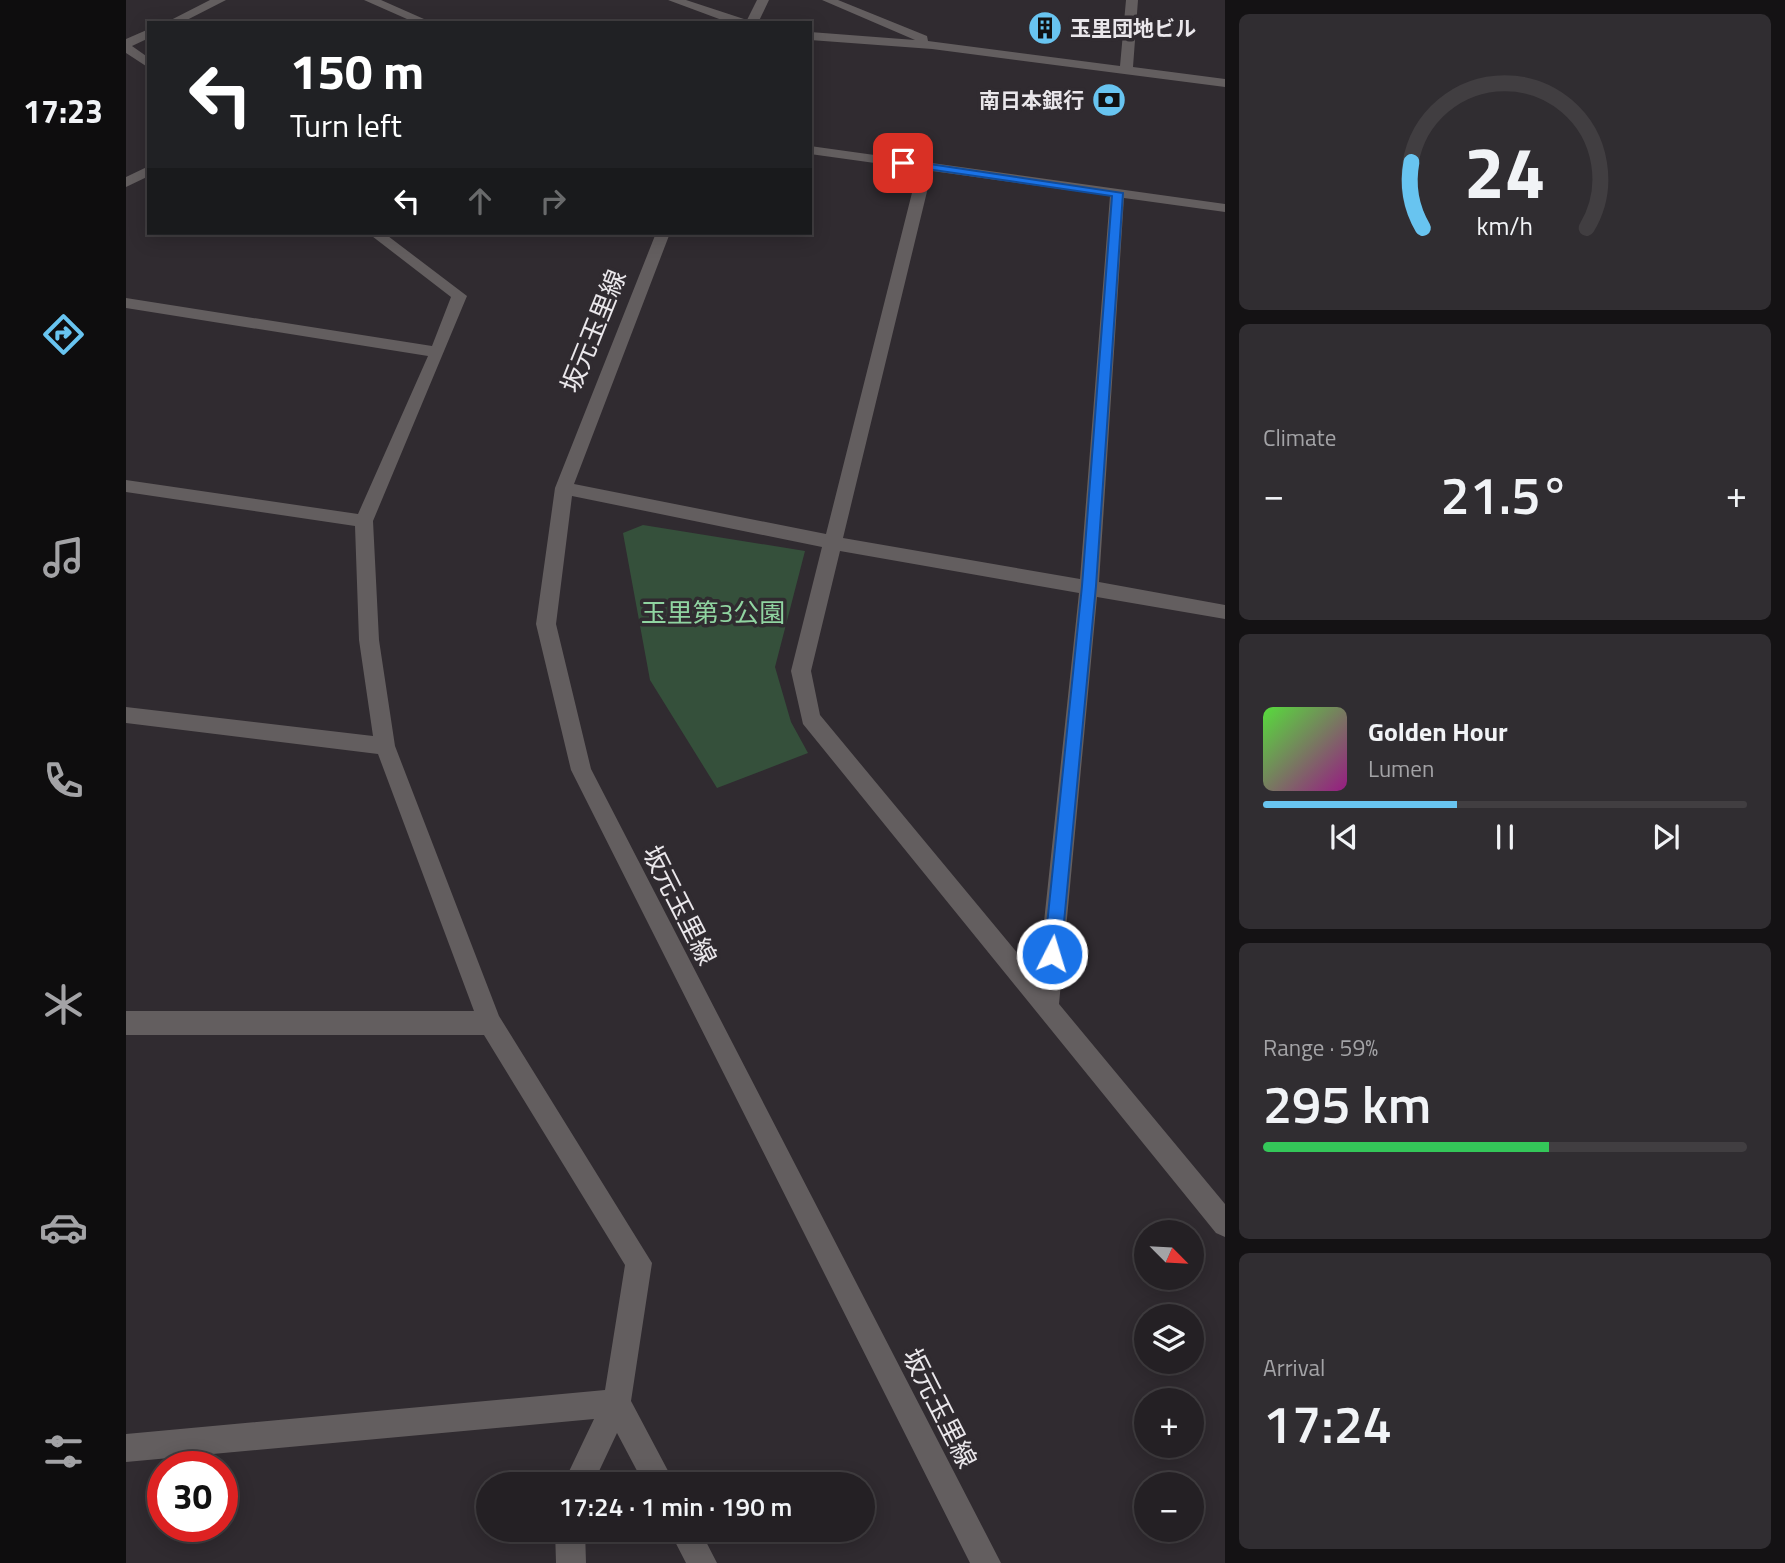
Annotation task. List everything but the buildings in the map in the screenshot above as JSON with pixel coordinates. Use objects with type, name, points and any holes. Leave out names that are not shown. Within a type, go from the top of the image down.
[{"type":"street","points":[[175,21],[220,0]]},
{"type":"street","points":[[370,0],[422,21]]},
{"type":"street","points":[[674,0],[737,21]]},
{"type":"street","points":[[753,21],[763,0]]},
{"type":"street","points":[[828,0],[945,47]]},
{"type":"street","points":[[1126,71],[1132,0]]},
{"type":"street","points":[[147,34],[126,46],[147,62]]},
{"type":"street","points":[[812,36],[945,47],[1225,83]]},
{"type":"street","points":[[812,150],[1225,208]]},
{"type":"street","points":[[926,166],[835,543],[801,671],[810,718],[1225,1224]]},
{"type":"street","points":[[126,183],[147,171]]},
{"type":"street","points":[[1047,1006],[1089,586],[1117,193]]},
{"type":"street","points":[[378,235],[459,296],[438,352],[364,521],[369,640],[385,746],[490,1023],[639,1264],[617,1404],[584,1472]]},
{"type":"street","name":"坂元玉里線","points":[[662,235],[601,386],[564,488],[546,624],[581,770],[986,1563]]},
{"type":"street","points":[[126,303],[438,352]]},
{"type":"street","points":[[126,486],[364,521]]},
{"type":"street","points":[[564,488],[835,543],[1225,612]]},
{"type":"street","points":[[126,715],[385,746]]},
{"type":"street","points":[[126,1023],[490,1023]]},
{"type":"street","points":[[126,1451],[617,1404]]},
{"type":"street","points":[[617,1404],[654,1472]]},
{"type":"street","points":[[570,1542],[571,1563]]},
{"type":"street","points":[[691,1542],[702,1563]]},
{"type":"green space","name":"玉里第3公園","points":[[643,525],[805,551],[775,667],[791,722],[808,753],[717,788],[650,680],[623,533]]},
{"type":"place","name":"玉里団地ビル","points":[[1045,28]]},
{"type":"place","name":"南日本銀行","points":[[1109,100]]},
{"type":"route","points":[[903,163],[1117,193],[1089,586],[1052,954]]}]
